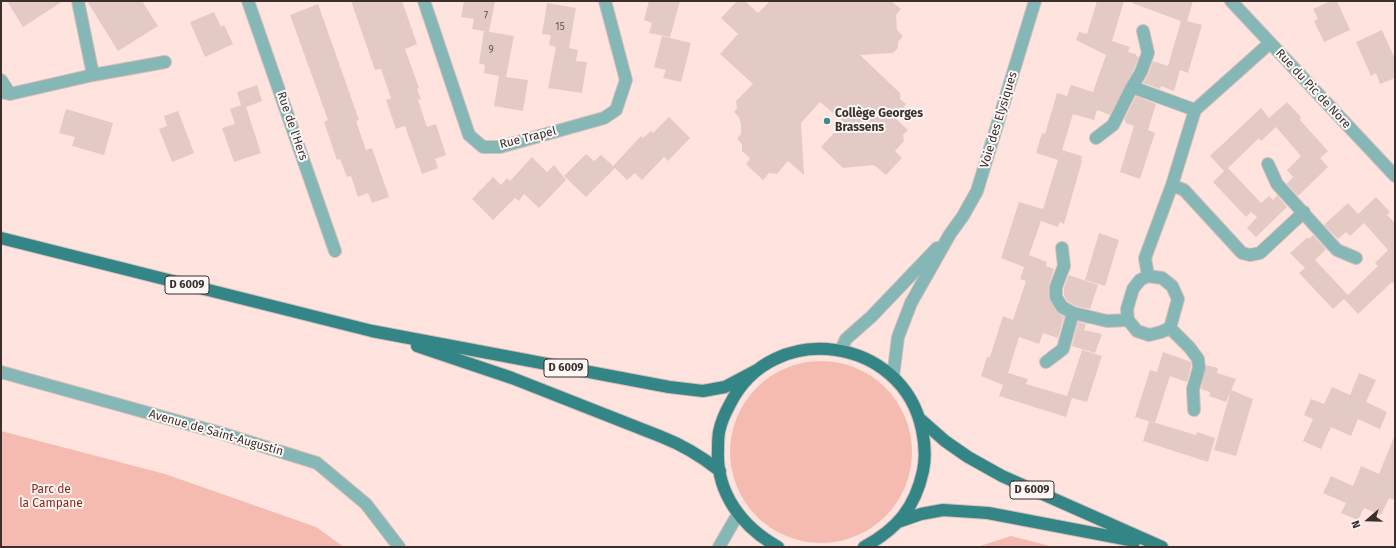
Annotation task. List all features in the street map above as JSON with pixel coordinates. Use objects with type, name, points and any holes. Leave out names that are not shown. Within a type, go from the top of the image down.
[{"type":"main road","name":"D 6009","points":[[1,238],[372,331],[676,388],[703,391],[725,387],[757,370]]},
{"type":"main road","name":"D 6009","points":[[372,331],[512,378],[648,431],[686,447],[703,458],[720,472]]},
{"type":"main road","points":[[778,547],[755,532],[738,514],[727,497],[718,460],[719,432],[723,418],[735,394],[757,370],[772,360],[796,351],[819,348],[854,353],[882,368],[904,389],[920,419],[925,444],[925,463],[920,486],[906,512],[898,522],[880,538],[864,547]]},
{"type":"main road","name":"D 6009","points":[[920,419],[945,441],[968,457],[1002,476],[1158,546]]},
{"type":"main road","name":"D 6009","points":[[898,522],[921,514],[942,510],[988,513],[1158,546]]},
{"type":"street","points":[[78,1],[93,75]]},
{"type":"street","name":"Rue de l'Hers","points":[[248,1],[335,251]]},
{"type":"street","name":"Rue Trapel","points":[[424,1],[469,135],[483,147],[500,147],[604,118],[616,110],[626,80],[605,1]]},
{"type":"street","name":"Voie des Elysiques","points":[[893,377],[898,338],[911,303],[950,234],[963,216],[977,191],[1035,1]]},
{"type":"street","name":"Rue du Pic de Nore","points":[[1231,1],[1395,176]]},
{"type":"street","points":[[1096,138],[1113,125],[1141,72],[1148,53],[1143,31]]},
{"type":"street","points":[[1148,276],[1145,258],[1172,185],[1195,110],[1270,43]]},
{"type":"street","points":[[1,80],[6,93],[165,62]]},
{"type":"street","points":[[1132,87],[1195,110]]},
{"type":"street","points":[[1268,164],[1277,184],[1337,250],[1356,258]]},
{"type":"street","points":[[1172,185],[1184,190],[1242,253],[1250,256],[1260,253],[1304,212]]},
{"type":"street","name":"Voie des Elysiques","points":[[841,350],[846,340],[871,317],[950,234]]},
{"type":"street","points":[[1062,248],[1064,266],[1056,288],[1056,297],[1062,307],[1073,313],[1107,321],[1128,320]]},
{"type":"street","points":[[1148,276],[1162,278],[1172,286],[1178,299],[1170,328],[1149,335],[1136,331],[1128,320],[1127,309],[1133,289],[1140,280],[1148,276]]},
{"type":"street","points":[[1046,362],[1063,349],[1073,313]]},
{"type":"street","points":[[1170,328],[1190,348],[1198,359],[1199,368],[1193,388],[1194,410]]},
{"type":"street","name":"Avenue de Saint-Augustin","points":[[1,372],[224,434],[317,463],[366,504],[399,547]]},
{"type":"street","points":[[720,547],[738,514]]},
{"type":"green space","points":[[812,361],[830,361],[856,368],[872,376],[891,394],[897,401],[905,417],[912,443],[912,461],[905,487],[897,503],[879,522],[872,528],[847,539],[830,543],[812,543],[786,536],[770,528],[745,503],[737,487],[732,470],[730,461],[730,443],[737,417],[745,401],[770,376],[786,368],[803,363]]},
{"type":"green space","name":"Parc de la Campane","points":[[1,431],[165,474],[316,527],[344,547],[1,547]]},
{"type":"green space","points":[[1011,536],[1054,547],[977,547]]},
{"type":"building","points":[[7,1],[63,1],[23,27]]},
{"type":"building","points":[[87,1],[142,1],[158,26],[118,51]]},
{"type":"building","points":[[351,1],[402,1],[417,44],[405,49],[419,88],[417,89],[421,99],[418,100],[427,127],[436,124],[446,155],[435,159],[438,168],[422,174],[405,126],[396,129],[386,100],[391,98],[381,69],[375,70]]},
{"type":"building","points":[[464,1],[495,1],[489,32],[472,29],[474,19],[461,17]]},
{"type":"building","points":[[649,1],[680,1],[670,37],[649,33],[652,23],[644,20]]},
{"type":"building","points":[[737,1],[745,1],[758,13],[770,1],[891,1],[901,9],[896,15],[897,30],[903,36],[898,42],[898,48],[893,53],[860,55],[900,93],[900,99],[906,104],[895,118],[908,130],[903,135],[904,141],[895,151],[902,158],[886,175],[874,165],[843,168],[821,147],[844,122],[820,102],[801,123],[804,175],[788,161],[777,174],[769,173],[763,180],[746,164],[750,158],[742,151],[742,144],[737,139],[741,134],[741,124],[739,117],[734,112],[737,108],[736,101],[753,84],[720,54],[738,34],[721,18]]},
{"type":"building","points":[[1097,1],[1124,1],[1112,41],[1130,47],[1128,52],[1136,54],[1136,56],[1139,57],[1110,115],[1097,110],[1094,120],[1073,114],[1062,150],[1082,156],[1082,161],[1064,224],[1060,222],[1058,227],[1041,221],[1029,255],[1047,262],[1046,266],[1054,269],[1049,285],[1049,297],[1056,311],[1064,317],[1058,338],[1043,333],[1039,344],[1019,337],[1008,373],[1028,379],[1026,384],[1067,396],[1082,350],[1102,356],[1087,402],[1072,398],[1066,417],[999,396],[1003,385],[981,376],[987,357],[990,357],[1003,316],[1013,320],[1026,281],[1020,279],[1024,267],[1001,258],[1019,202],[1043,209],[1058,160],[1036,153],[1042,133],[1045,134],[1057,93],[1067,96],[1071,85],[1093,92],[1106,55],[1076,40],[1079,32],[1087,34]]},
{"type":"building","points":[[1133,1],[1193,1],[1187,21],[1202,25],[1188,73],[1180,70],[1174,91],[1161,86],[1160,89],[1143,83],[1148,75],[1153,61],[1168,66],[1181,21],[1132,3]]},
{"type":"building","points":[[1331,1],[1337,1],[1350,30],[1324,42],[1314,21],[1318,19],[1313,9]]},
{"type":"building","points":[[547,3],[576,8],[569,48],[578,50],[576,61],[587,62],[582,93],[548,88],[556,47],[549,45],[551,35],[542,34]]},
{"type":"building","points":[[318,4],[359,120],[356,121],[366,150],[372,148],[389,197],[372,203],[368,193],[358,197],[351,176],[347,177],[340,159],[337,160],[324,122],[328,120],[290,15]]},
{"type":"building","points":[[214,12],[221,27],[224,25],[233,44],[205,57],[190,22]]},
{"type":"building","points":[[1382,30],[1395,59],[1395,78],[1380,84],[1376,73],[1371,76],[1356,42]]},
{"type":"building","points":[[484,31],[514,36],[506,77],[528,80],[523,111],[494,106],[499,76],[484,73],[485,65],[479,63]]},
{"type":"building","points":[[662,36],[691,43],[681,82],[663,78],[666,70],[654,67]]},
{"type":"building","points":[[257,85],[262,101],[246,107],[261,153],[234,162],[222,128],[235,124],[230,109],[241,105],[237,92]]},
{"type":"building","points":[[1136,96],[1156,104],[1148,130],[1155,133],[1140,179],[1120,172],[1134,126],[1125,123],[1126,121],[1124,120]]},
{"type":"building","points":[[1287,102],[1301,117],[1300,120],[1328,151],[1320,158],[1328,167],[1298,196],[1287,184],[1293,177],[1287,170],[1301,156],[1276,127],[1261,141],[1259,138],[1228,168],[1261,203],[1269,196],[1273,200],[1277,195],[1287,207],[1256,237],[1247,228],[1257,217],[1251,212],[1246,217],[1213,182],[1224,171],[1210,156],[1261,108],[1269,118]]},
{"type":"building","points":[[66,109],[113,123],[104,155],[72,146],[75,137],[59,133]]},
{"type":"building","points":[[178,111],[194,153],[172,162],[159,129],[167,126],[164,116]]},
{"type":"building","points":[[669,117],[690,138],[668,161],[664,157],[642,180],[635,173],[627,180],[615,168],[586,197],[564,176],[586,154],[594,161],[601,155],[613,166],[641,136],[643,138],[651,131],[653,133]]},
{"type":"building","points":[[532,157],[547,172],[554,165],[566,180],[539,208],[524,194],[519,201],[515,198],[493,220],[472,199],[493,177],[501,185],[507,178],[510,181]]},
{"type":"building","points":[[1376,197],[1390,212],[1387,215],[1395,223],[1395,286],[1392,282],[1358,314],[1344,299],[1333,309],[1299,273],[1305,268],[1290,253],[1308,237],[1309,239],[1313,235],[1326,249],[1315,260],[1348,295],[1378,266],[1375,263],[1388,250],[1364,223],[1350,236],[1346,232],[1338,239],[1324,225],[1348,203],[1358,214]]},
{"type":"building","points":[[1099,233],[1119,240],[1105,286],[1085,280]]},
{"type":"building","points":[[1069,275],[1098,285],[1090,309],[1076,306],[1067,301],[1064,295],[1064,288]]},
{"type":"building","points":[[1078,322],[1086,324],[1084,330],[1102,334],[1095,353],[1072,346]]},
{"type":"building","points":[[1163,352],[1191,362],[1191,367],[1187,382],[1170,376],[1155,423],[1135,417],[1150,370],[1157,372]]},
{"type":"building","points":[[1206,365],[1218,368],[1217,373],[1236,379],[1226,402],[1209,396],[1210,392],[1201,389]]},
{"type":"building","points":[[1359,373],[1376,380],[1366,402],[1387,412],[1380,429],[1358,419],[1351,436],[1331,427],[1321,449],[1303,441],[1313,419],[1304,415],[1311,399],[1324,404],[1332,387],[1350,395]]},
{"type":"building","points":[[1231,390],[1253,399],[1236,456],[1214,450]]},
{"type":"building","points":[[1149,421],[1196,435],[1197,432],[1215,438],[1208,462],[1143,441]]},
{"type":"building","points":[[1394,437],[1395,500],[1389,498],[1381,515],[1364,508],[1358,520],[1341,513],[1346,503],[1323,493],[1331,476],[1353,486],[1361,466],[1379,474]]},
{"type":"place","name":"Collège Georges Brassens","points":[[827,121]]}]
